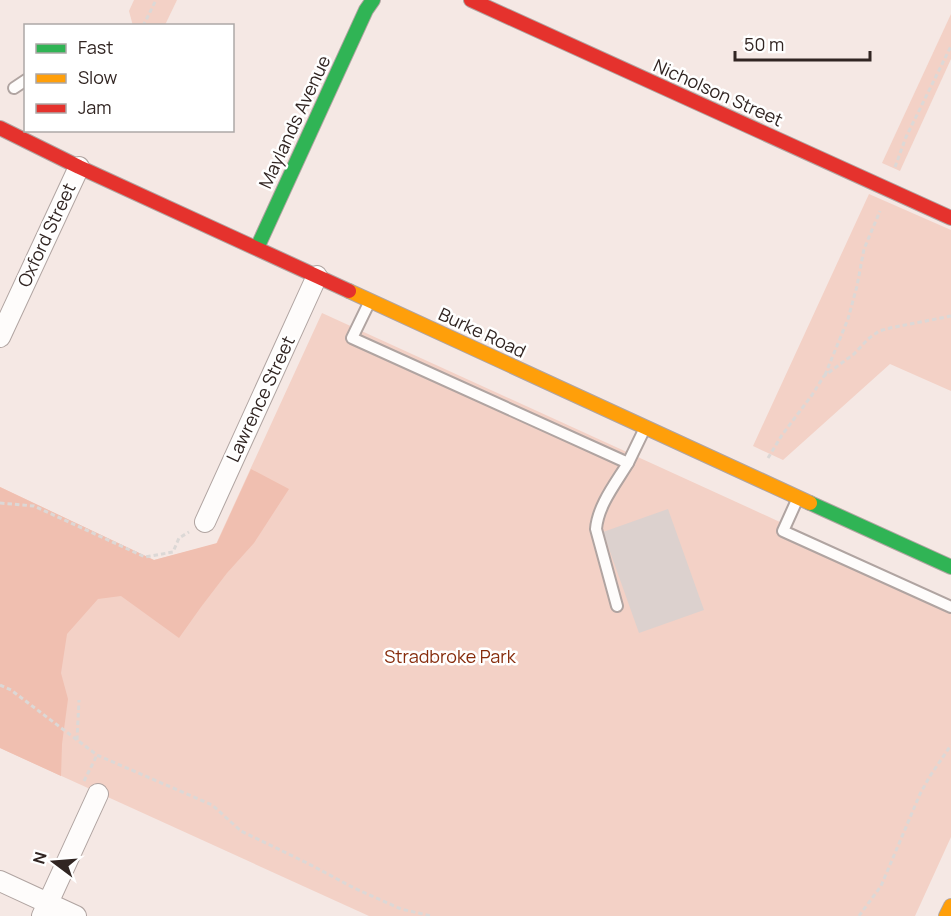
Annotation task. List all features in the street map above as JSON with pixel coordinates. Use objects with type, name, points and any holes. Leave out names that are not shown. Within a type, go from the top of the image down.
[{"type":"main road","name":"Nicholson Street","points":[[471,0],[951,218]]},
{"type":"main road","name":"Maylands Avenue","points":[[257,248],[369,3]]},
{"type":"main road","name":"Burke Road","points":[[0,129],[951,567]]},
{"type":"main road","points":[[946,916],[951,906]]},
{"type":"street","name":"Oxford Street","points":[[0,337],[79,166]]},
{"type":"street","name":"Lawrence Street","points":[[205,522],[317,276]]},
{"type":"street","points":[[45,910],[89,792]]},
{"type":"street","points":[[0,881],[45,910],[76,916]]},
{"type":"lane","points":[[14,88],[24,81]]},
{"type":"lane","points":[[370,301],[352,338],[628,463]]},
{"type":"lane","points":[[617,606],[596,529],[597,521],[645,427]]},
{"type":"lane","points":[[799,497],[783,531],[951,607]]},
{"type":"path","points":[[144,24],[156,0]]},
{"type":"path","points":[[892,174],[906,137],[951,46]]},
{"type":"path","points":[[759,479],[770,453],[824,376],[848,319],[864,249],[881,208],[892,191]]},
{"type":"path","points":[[824,376],[854,354],[879,331],[951,316]]},
{"type":"path","points":[[0,503],[34,506],[145,557],[172,552],[179,538],[205,522]]},
{"type":"path","points":[[0,684],[97,755],[212,805],[241,831],[354,888],[405,910],[431,916]]},
{"type":"path","points":[[77,740],[79,700]]},
{"type":"path","points":[[859,916],[881,886],[920,794],[951,745]]},
{"type":"path","points":[[89,792],[97,755]]},
{"type":"path","points":[[405,910],[410,916]]},
{"type":"green space","points":[[134,0],[177,0],[165,24],[132,24],[129,11]]},
{"type":"green space","points":[[951,14],[951,59],[900,171],[882,163]]},
{"type":"green space","points":[[869,194],[951,230],[951,391],[890,364],[783,460],[753,446]]},
{"type":"green space","name":"Stradbroke Park","points":[[322,313],[951,602],[951,837],[915,916],[369,916],[0,748],[0,487],[154,560],[216,544]]},
{"type":"shaded area","points":[[251,469],[289,489],[254,543],[227,573],[179,638],[121,596],[98,599],[67,634],[61,673],[68,699],[62,744],[61,776],[0,748],[0,487],[154,560],[217,543]]},
{"type":"building","points":[[668,509],[704,610],[639,633],[603,532]]},
{"type":"traffic: fast","points":[[257,248],[366,10],[373,0]]},
{"type":"traffic: fast","points":[[810,503],[951,567]]},
{"type":"traffic: slow","points":[[349,291],[810,503]]},
{"type":"traffic: slow","points":[[946,916],[951,906]]},
{"type":"traffic: jam","points":[[471,0],[951,218]]},
{"type":"traffic: jam","points":[[0,128],[79,167],[349,291]]}]
